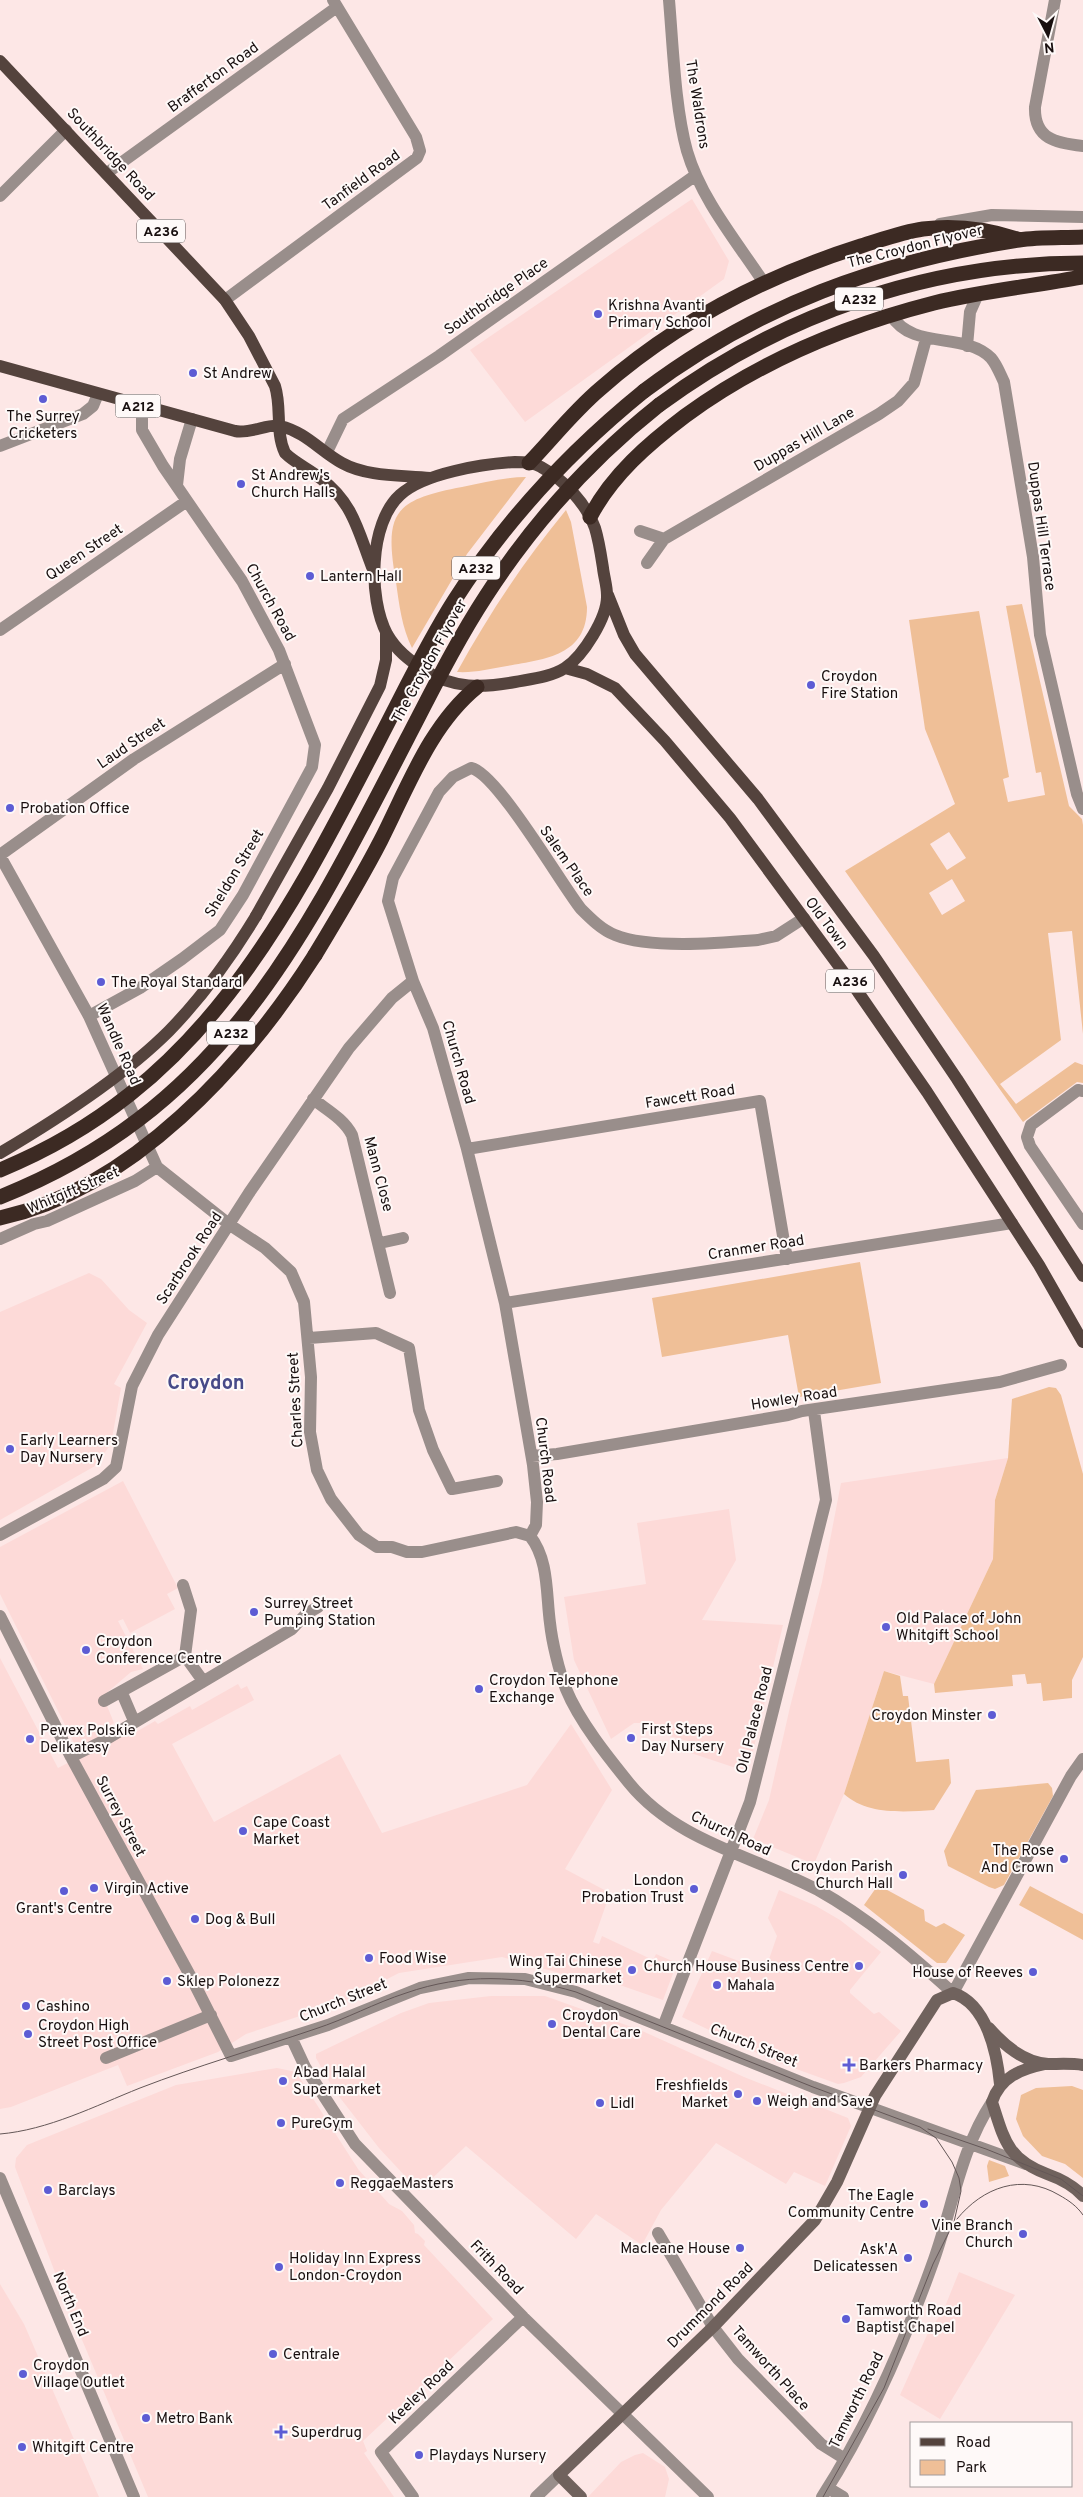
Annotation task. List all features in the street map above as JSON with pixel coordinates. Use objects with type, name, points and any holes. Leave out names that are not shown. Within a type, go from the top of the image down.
[{"type":"highway","points":[[529,463],[599,389],[661,342],[712,310],[764,282],[840,252],[923,229],[971,228],[994,231],[1020,240]]},
{"type":"highway","name":"The Croydon Flyover","points":[[0,1170],[52,1145],[103,1114],[170,1060],[221,1006],[262,950],[300,889],[420,661],[470,576],[501,535],[549,479],[594,434],[674,368],[736,331],[820,290],[889,268],[1020,240],[1083,237]]},
{"type":"highway","name":"The Croydon Flyover","points":[[0,1198],[58,1171],[131,1125],[181,1085],[243,1019],[280,969],[312,917],[451,655],[501,573],[534,527],[566,490],[633,426],[659,405],[736,354],[794,324],[851,302],[912,284],[972,271],[1028,264],[1083,263]]},
{"type":"highway","points":[[590,517],[608,487],[642,451],[670,427],[729,386],[792,352],[858,325],[891,315],[978,294],[1083,277]]},
{"type":"highway","points":[[0,1218],[47,1203],[80,1187],[130,1156],[167,1128],[233,1066],[280,1007],[315,955],[373,854],[434,736],[457,705],[477,687]]},
{"type":"main road","name":"Southbridge Road","points":[[0,61],[225,300],[249,336],[272,379],[278,397],[278,425],[285,453],[343,497],[350,509],[373,570]]},
{"type":"main road","name":"A212","points":[[0,366],[142,407],[242,432],[278,425]]},
{"type":"main road","points":[[278,425],[304,435],[342,463],[358,469],[433,478]]},
{"type":"main road","points":[[0,1153],[109,1081],[168,1032],[220,971],[256,916],[328,788],[380,686],[386,660],[386,633],[373,570],[379,532],[392,505],[400,495],[415,485],[433,478],[500,463],[529,463]]},
{"type":"main road","name":"Old Town","points":[[529,463],[540,466],[560,481],[577,498],[590,517],[598,543],[608,596],[624,635],[635,654],[758,799],[874,956],[963,1088],[1083,1276]]},
{"type":"main road","points":[[386,633],[409,660],[429,673],[450,683],[477,687],[544,676],[564,668],[582,653],[602,616],[608,596]]},
{"type":"main road","name":"Old Town","points":[[564,668],[603,680],[614,688],[641,714],[730,818],[804,918],[927,1092],[1039,1265],[1083,1342]]},
{"type":"street","name":"The Waldrons","points":[[669,0],[687,152],[696,175],[720,218],[764,282]]},
{"type":"street","points":[[1056,0],[1035,107],[1036,123],[1045,136],[1050,139],[1083,146]]},
{"type":"street","name":"Brafferton Road","points":[[107,173],[335,4]]},
{"type":"street","name":"Tanfield Road","points":[[225,300],[417,158],[420,151],[416,137],[335,4]]},
{"type":"street","points":[[0,196],[66,130]]},
{"type":"street","name":"Southbridge Place","points":[[327,452],[343,419],[439,356],[696,175]]},
{"type":"street","points":[[923,229],[955,220],[992,215],[1083,217]]},
{"type":"street","points":[[967,346],[970,312],[978,294]]},
{"type":"street","name":"Duppas Hill Terrace","points":[[891,315],[901,327],[926,339],[979,350],[990,358],[1004,382],[1033,557],[1040,635],[1081,807]]},
{"type":"street","name":"Duppas Hill Lane","points":[[647,563],[664,539],[879,414],[898,401],[914,383],[926,339]]},
{"type":"street","points":[[0,446],[83,414],[93,406],[98,394]]},
{"type":"street","name":"Church Road","points":[[142,407],[142,430],[162,466],[242,581],[285,664],[315,745]]},
{"type":"street","points":[[177,485],[180,459],[192,419]]},
{"type":"street","name":"Queen Street","points":[[0,630],[187,501]]},
{"type":"street","points":[[640,531],[664,539]]},
{"type":"street","name":"Laud Street","points":[[0,855],[134,759],[285,664]]},
{"type":"street","name":"Sheldon Street","points":[[89,1016],[140,988],[220,930],[243,895],[312,767],[315,745]]},
{"type":"street","name":"Salem Place","points":[[389,893],[394,878],[439,792],[452,777],[471,768],[480,772],[498,791],[581,910],[598,925],[615,936],[648,943],[758,940],[776,936],[804,918]]},
{"type":"street","name":"Wandle Road","points":[[0,855],[89,1016],[157,1167],[230,1225]]},
{"type":"street","name":"Church Road","points":[[389,893],[390,913],[413,981],[433,1028],[467,1149],[505,1303],[532,1456],[537,1502],[536,1524],[530,1536],[538,1546],[544,1567],[550,1625],[566,1689],[597,1742],[630,1785],[653,1808],[688,1832],[817,1890],[848,1909],[898,1944],[953,1993]]},
{"type":"street","name":"Scarbrook Road","points":[[0,1535],[103,1479],[116,1467],[128,1398],[138,1371],[162,1328],[249,1193],[349,1048],[385,1006],[413,981]]},
{"type":"street","points":[[1083,1091],[1078,1090],[1031,1125],[1026,1137],[1030,1146],[1083,1224]]},
{"type":"street","name":"Mann Close","points":[[313,1099],[348,1126],[352,1135],[380,1243],[390,1293]]},
{"type":"street","name":"Fawcett Road","points":[[467,1149],[760,1101],[787,1259]]},
{"type":"street","name":"Whitgift Street","points":[[3,1238],[135,1181],[157,1167]]},
{"type":"street","name":"Cranmer Road","points":[[505,1303],[1012,1223]]},
{"type":"street","name":"Charles Street","points":[[230,1225],[265,1248],[291,1272],[304,1302],[309,1338],[310,1432],[317,1470],[331,1499],[359,1535],[377,1547],[392,1547],[415,1553],[516,1532],[530,1536]]},
{"type":"street","points":[[380,1243],[403,1238]]},
{"type":"street","points":[[309,1338],[376,1333],[409,1348],[418,1410],[433,1450],[452,1489],[497,1482]]},
{"type":"street","name":"Howley Road","points":[[532,1456],[557,1454],[788,1415],[802,1411],[814,1411],[1000,1382],[1061,1365]]},
{"type":"street","name":"Old Palace Road","points":[[663,2027],[750,1802],[826,1500],[814,1411]]},
{"type":"street","points":[[183,1585],[191,1610],[185,1656],[203,1681]]},
{"type":"street","points":[[71,1757],[292,1629],[306,1614],[318,1608]]},
{"type":"street","name":"Surrey Street","points":[[0,1616],[71,1757],[232,2056]]},
{"type":"street","points":[[104,1701],[122,1693],[185,1656]]},
{"type":"street","points":[[122,1693],[134,1721]]},
{"type":"street","points":[[953,1993],[1071,1776],[1083,1759]]},
{"type":"street","name":"Church Street","points":[[232,2056],[291,2038],[420,1988],[476,1978],[508,1978],[546,1983],[576,1992],[870,2107],[1026,2164]]},
{"type":"street","points":[[870,2107],[894,2063],[930,2008],[944,1995],[953,1993],[962,1996],[970,2002],[1002,2043],[1028,2059],[1045,2064]]},
{"type":"street","points":[[106,2058],[211,2015]]},
{"type":"street","points":[[984,2022],[996,2055],[1000,2084],[992,2102],[1006,2144],[1026,2164],[1061,2179],[1083,2196]]},
{"type":"street","name":"Frith Road","points":[[291,2038],[305,2066],[355,2144],[523,2317],[708,2497]]},
{"type":"street","points":[[1000,2084],[1022,2070],[1045,2064],[1082,2064]]},
{"type":"street","name":"Tamworth Road","points":[[825,2492],[888,2380],[933,2264],[971,2144],[983,2116],[992,2102]]},
{"type":"street","name":"Drummond Road","points":[[536,2497],[713,2327],[819,2215],[837,2182],[870,2107]]},
{"type":"street","name":"North End","points":[[0,2178],[134,2497]]},
{"type":"street","name":"Tamworth Place","points":[[658,2233],[713,2327],[738,2359],[821,2444],[845,2459]]},
{"type":"street","name":"Keeley Road","points":[[413,2497],[381,2452],[523,2317]]},
{"type":"street","points":[[559,2475],[581,2497]]},
{"type":"street","points":[[825,2492],[843,2497]]},
{"type":"shaded area","name":"Krishna Avanti Primary School","points":[[692,199],[729,261],[724,279],[525,422],[470,350]]},
{"type":"shaded area","points":[[89,1273],[101,1279],[129,1310],[147,1323],[114,1384],[121,1388],[111,1444],[95,1466],[0,1520],[0,1312]]},
{"type":"shaded area","name":"Old Palace of John Whitgift School","points":[[1008,1458],[995,1500],[993,1559],[934,1684],[884,1671],[844,1794],[814,1864],[753,1839],[769,1800],[790,1707],[822,1582],[841,1483]]},
{"type":"shaded area","points":[[123,1481],[178,1588],[167,1594],[175,1609],[130,1633],[123,1619],[118,1621],[143,1669],[131,1672],[103,1696],[114,1723],[98,1732],[101,1738],[77,1749],[0,1594],[0,1547]]},
{"type":"shaded area","points":[[729,1509],[736,1560],[702,1620],[783,1625],[748,1772],[685,1751],[688,1741],[645,1729],[646,1723],[634,1723],[611,1739],[574,1660],[564,1597],[646,1584],[637,1523]]},
{"type":"shaded area","points":[[0,1658],[58,1768],[134,1729],[136,1732],[155,1721],[158,1724],[190,1706],[192,1710],[238,1684],[241,1689],[247,1686],[254,1700],[172,1744],[214,1822],[340,1754],[382,1833],[527,1785],[571,1724],[612,1790],[565,1869],[610,1893],[593,1942],[599,1944],[602,1936],[653,1960],[656,1954],[677,1963],[663,2000],[591,1975],[588,1981],[502,1957],[399,1973],[342,2002],[246,2034],[218,2052],[127,2086],[118,2065],[11,2107],[0,2109]]},
{"type":"shaded area","points":[[779,1890],[816,1906],[840,1920],[881,1952],[850,1990],[850,1993],[874,2014],[879,2012],[901,2031],[861,2077],[838,2084],[774,2061],[682,2017],[712,1951],[765,1971],[777,1936],[768,1918]]},
{"type":"shaded area","points":[[491,1996],[545,1996],[640,2030],[744,2077],[848,2118],[851,2126],[825,2186],[794,2172],[786,2184],[716,2143],[661,2210],[642,2245],[596,2214],[576,2239],[466,2146],[419,2191],[379,2148],[334,2090],[316,2058],[316,2054],[401,2013],[429,2003]]},
{"type":"shaded area","points":[[277,2068],[296,2072],[358,2169],[389,2204],[402,2211],[414,2225],[415,2233],[425,2241],[424,2245],[493,2319],[363,2441],[367,2451],[364,2453],[394,2497],[148,2497],[67,2304],[15,2167],[16,2158],[27,2145],[176,2085]]},
{"type":"shaded area","points":[[959,2272],[1015,2295],[940,2419],[900,2395],[927,2335],[944,2309]]},
{"type":"shaded area","points":[[0,2284],[24,2324],[99,2497],[0,2497]]},
{"type":"shaded area","points":[[643,2453],[665,2467],[669,2479],[665,2497],[588,2497],[621,2462]]},
{"type":"green space","points":[[526,477],[467,554],[412,648],[401,616],[393,559],[393,525],[399,514],[408,505],[439,492],[502,479]]},
{"type":"green space","points":[[566,510],[571,522],[587,607],[585,623],[580,636],[572,645],[561,652],[536,661],[470,672],[457,672],[508,588]]},
{"type":"green space","points":[[1022,604],[1069,806],[1082,819],[1083,825],[1083,1034],[1072,931],[1048,933],[1061,1040],[1000,1084],[1016,1104],[1075,1062],[1083,1065],[1083,1083],[1077,1082],[1023,1122],[845,871],[955,804],[925,729],[909,620],[979,611],[1009,777],[1003,779],[1008,802],[1045,795],[1041,772],[1036,773],[1006,606]],"holes":[[[949,832],[966,858],[947,870],[930,844]],[[952,879],[965,901],[942,915],[929,893]]]},
{"type":"green space","points":[[860,1262],[881,1383],[799,1397],[788,1335],[662,1357],[652,1298]]},
{"type":"green space","points":[[1049,1387],[1056,1388],[1061,1395],[1083,1474],[1083,1657],[1072,1680],[1072,1698],[1043,1701],[1041,1683],[1027,1684],[1025,1674],[1012,1675],[1013,1686],[935,1693],[934,1684],[993,1559],[995,1500],[1008,1458],[1012,1399]]},
{"type":"green space","points":[[884,1671],[900,1676],[903,1696],[908,1696],[916,1762],[949,1759],[951,1783],[934,1810],[886,1811],[864,1806],[844,1794]]},
{"type":"green space","points":[[1048,1783],[1052,1788],[1053,1796],[1004,1885],[995,1889],[989,1887],[948,1866],[944,1851],[976,1790]]},
{"type":"green space","points":[[878,1885],[924,1910],[925,1921],[936,1927],[944,1923],[965,1935],[946,1963],[937,1963],[864,1905]]},
{"type":"green space","points":[[1030,1886],[1083,1914],[1083,1940],[1019,1905]]},
{"type":"green space","points":[[1072,2086],[1083,2090],[1083,2178],[1065,2164],[1042,2156],[1023,2136],[1016,2119],[1021,2095],[1036,2088]]},
{"type":"green space","points":[[989,2160],[1005,2166],[1009,2176],[989,2182],[987,2166]]},
{"type":"tram line","points":[[0,2134],[18,2132],[54,2122],[161,2080],[327,2025],[406,1993],[449,1982],[470,1979],[533,1982],[576,1992],[813,2087],[920,2127],[936,2138],[952,2162],[959,2178],[961,2191],[954,2222],[933,2264],[884,2388],[823,2497]]},
{"type":"tram line","points":[[928,2129],[986,2149],[1061,2179],[1083,2196]]},
{"type":"tram line","points":[[957,2219],[979,2199],[991,2192],[1017,2184],[1045,2188],[1069,2201],[1083,2215]]},
{"type":"place","name":"Krishna Avanti Primary School","points":[[598,314]]},
{"type":"place","name":"St Andrew","points":[[193,373]]},
{"type":"place","name":"The Surrey Cricketers","points":[[43,399]]},
{"type":"place","name":"St Andrew's Church Halls","points":[[241,484]]},
{"type":"place","name":"Lantern Hall","points":[[310,576]]},
{"type":"place","name":"Croydon Fire Station","points":[[811,685]]},
{"type":"place","name":"Probation Office","points":[[10,808]]},
{"type":"place","name":"The Royal Standard","points":[[101,982]]},
{"type":"place","name":"Early Learners Day Nursery","points":[[10,1449]]},
{"type":"place","name":"Surrey Street Pumping Station","points":[[254,1612]]},
{"type":"place","name":"Old Palace of John Whitgift School","points":[[886,1627]]},
{"type":"place","name":"Croydon Conference Centre","points":[[86,1650]]},
{"type":"place","name":"Croydon Telephone Exchange","points":[[479,1689]]},
{"type":"place","name":"Croydon Minster","points":[[992,1715]]},
{"type":"place","name":"First Steps Day Nursery","points":[[631,1738]]},
{"type":"place","name":"Pewex Polskie Delikatesy","points":[[30,1739]]},
{"type":"place","name":"Cape Coast Market","points":[[243,1831]]},
{"type":"place","name":"The Rose And Crown","points":[[1064,1859]]},
{"type":"place","name":"Croydon Parish Church Hall","points":[[903,1875]]},
{"type":"place","name":"Virgin Active","points":[[94,1888]]},
{"type":"place","name":"London Probation Trust","points":[[694,1889]]},
{"type":"place","name":"Grant's Centre","points":[[64,1891]]},
{"type":"place","name":"Dog & Bull","points":[[195,1919]]},
{"type":"place","name":"Food Wise","points":[[369,1958]]},
{"type":"place","name":"Church House Business Centre","points":[[859,1966]]},
{"type":"place","name":"Wing Tai Chinese Supermarket","points":[[632,1970]]},
{"type":"place","name":"House of Reeves","points":[[1033,1972]]},
{"type":"place","name":"Sklep Polonezz","points":[[167,1981]]},
{"type":"place","name":"Mahala","points":[[717,1985]]},
{"type":"place","name":"Cashino","points":[[26,2006]]},
{"type":"place","name":"Croydon Dental Care","points":[[552,2024]]},
{"type":"place","name":"Croydon High Street Post Office","points":[[28,2034]]},
{"type":"place","name":"Barkers Pharmacy","points":[[849,2065]]},
{"type":"place","name":"Abad Halal Supermarket","points":[[283,2081]]},
{"type":"place","name":"Freshfields Market","points":[[738,2094]]},
{"type":"place","name":"Weigh and Save","points":[[757,2101]]},
{"type":"place","name":"Lidl","points":[[600,2103]]},
{"type":"place","name":"PureGym","points":[[281,2123]]},
{"type":"place","name":"ReggaeMasters","points":[[340,2183]]},
{"type":"place","name":"Barclays","points":[[48,2190]]},
{"type":"place","name":"The Eagle Community Centre","points":[[924,2204]]},
{"type":"place","name":"Vine Branch Church","points":[[1023,2234]]},
{"type":"place","name":"Macleane House","points":[[740,2248]]},
{"type":"place","name":"Ask'A Delicatessen","points":[[908,2258]]},
{"type":"place","name":"Holiday Inn Express London-Croydon","points":[[279,2267]]},
{"type":"place","name":"Tamworth Road Baptist Chapel","points":[[846,2319]]},
{"type":"place","name":"Centrale","points":[[273,2354]]},
{"type":"place","name":"Croydon Village Outlet","points":[[23,2374]]},
{"type":"place","name":"Metro Bank","points":[[146,2418]]},
{"type":"place","name":"Superdrug","points":[[281,2432]]},
{"type":"place","name":"Whitgift Centre","points":[[22,2447]]},
{"type":"place","name":"Playdays Nursery","points":[[419,2455]]},
{"type":"district","name":"Croydon","points":[[206,1382]]}]
